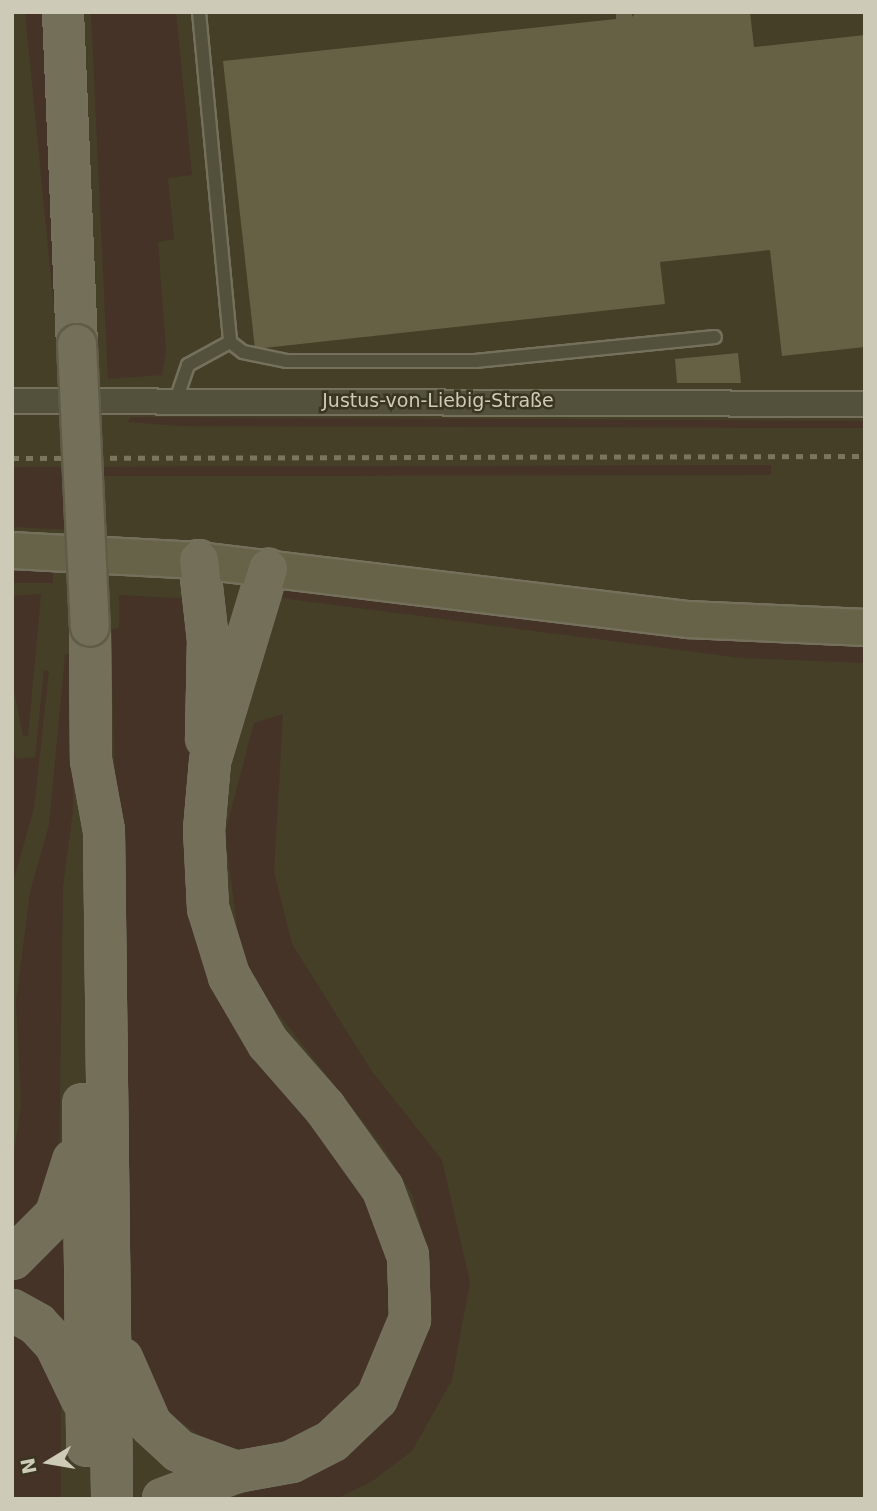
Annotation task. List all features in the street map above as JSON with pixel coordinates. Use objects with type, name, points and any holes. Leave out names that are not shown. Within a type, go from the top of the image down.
[{"type":"main road","points":[[63,12],[90,628],[91,760],[80,832],[88,1499]]},
{"type":"main road","points":[[12,550],[199,560],[688,619],[865,627]]},
{"type":"main road","points":[[199,560],[208,640],[204,729],[210,761]]},
{"type":"main road","points":[[163,1499],[236,1472],[291,1462],[356,1422],[377,1398],[404,1344],[411,1285],[408,1256],[383,1189],[325,1108],[268,1043],[229,976],[208,908],[204,865],[210,761],[268,569]]},
{"type":"main road","points":[[91,760],[104,831],[114,1335],[112,1499]]},
{"type":"main road","points":[[12,1259],[56,1215],[83,1129]]},
{"type":"main road","points":[[12,1310],[37,1324],[55,1343],[86,1406]]},
{"type":"main road","points":[[114,1335],[130,1387],[150,1425],[179,1451],[236,1472]]},
{"type":"street","name":"Justus-von-Liebig-Straße","points":[[12,401],[865,404]]},
{"type":"lane","points":[[200,12],[230,342],[243,352],[287,361],[475,361],[715,337]]},
{"type":"lane","points":[[176,400],[188,365],[230,342]]},
{"type":"shaded area","points":[[25,12],[45,12],[62,326],[56,328]]},
{"type":"shaded area","points":[[91,12],[176,12],[192,175],[168,178],[174,239],[158,242],[166,351],[162,375],[108,379]]},
{"type":"shaded area","points":[[131,417],[865,421],[865,428],[180,426],[128,422]]},
{"type":"shaded area","points":[[771,465],[771,475],[96,476],[98,531],[12,527],[12,467]]},
{"type":"shaded area","points":[[12,571],[53,571],[53,583],[12,583]]},
{"type":"shaded area","points":[[269,582],[570,624],[865,640],[865,663],[741,658],[266,596]]},
{"type":"shaded area","points":[[41,594],[28,736],[23,736],[12,680],[12,596]]},
{"type":"shaded area","points":[[119,595],[194,599],[189,836],[204,949],[377,1206],[392,1268],[392,1322],[364,1390],[332,1423],[276,1450],[218,1448],[167,1413],[143,1378],[128,1332],[111,630],[119,628]]},
{"type":"shaded area","points":[[74,652],[73,810],[63,886],[59,1170],[43,1214],[12,1242],[12,1167],[21,1105],[16,1001],[30,892],[49,825],[65,655]]},
{"type":"shaded area","points":[[44,670],[49,671],[34,808],[12,886],[12,741],[16,759],[35,757]]},
{"type":"shaded area","points":[[283,714],[274,872],[292,944],[371,1070],[442,1160],[470,1282],[452,1380],[412,1451],[371,1482],[336,1499],[229,1499],[327,1464],[378,1428],[411,1375],[427,1328],[430,1259],[412,1194],[382,1146],[258,988],[239,942],[225,833],[254,723]]},
{"type":"shaded area","points":[[75,1211],[75,1343],[12,1298],[12,1272]]},
{"type":"shaded area","points":[[12,1325],[45,1359],[61,1395],[61,1499],[12,1499]]},
{"type":"building","points":[[616,12],[632,12],[632,17],[636,12],[750,12],[754,47],[865,35],[865,347],[782,356],[770,250],[660,262],[665,304],[255,349],[223,61],[616,19]]},
{"type":"building","points":[[738,353],[741,383],[677,383],[675,359]]},
{"type":"railway","points":[[12,458],[865,456]]}]
